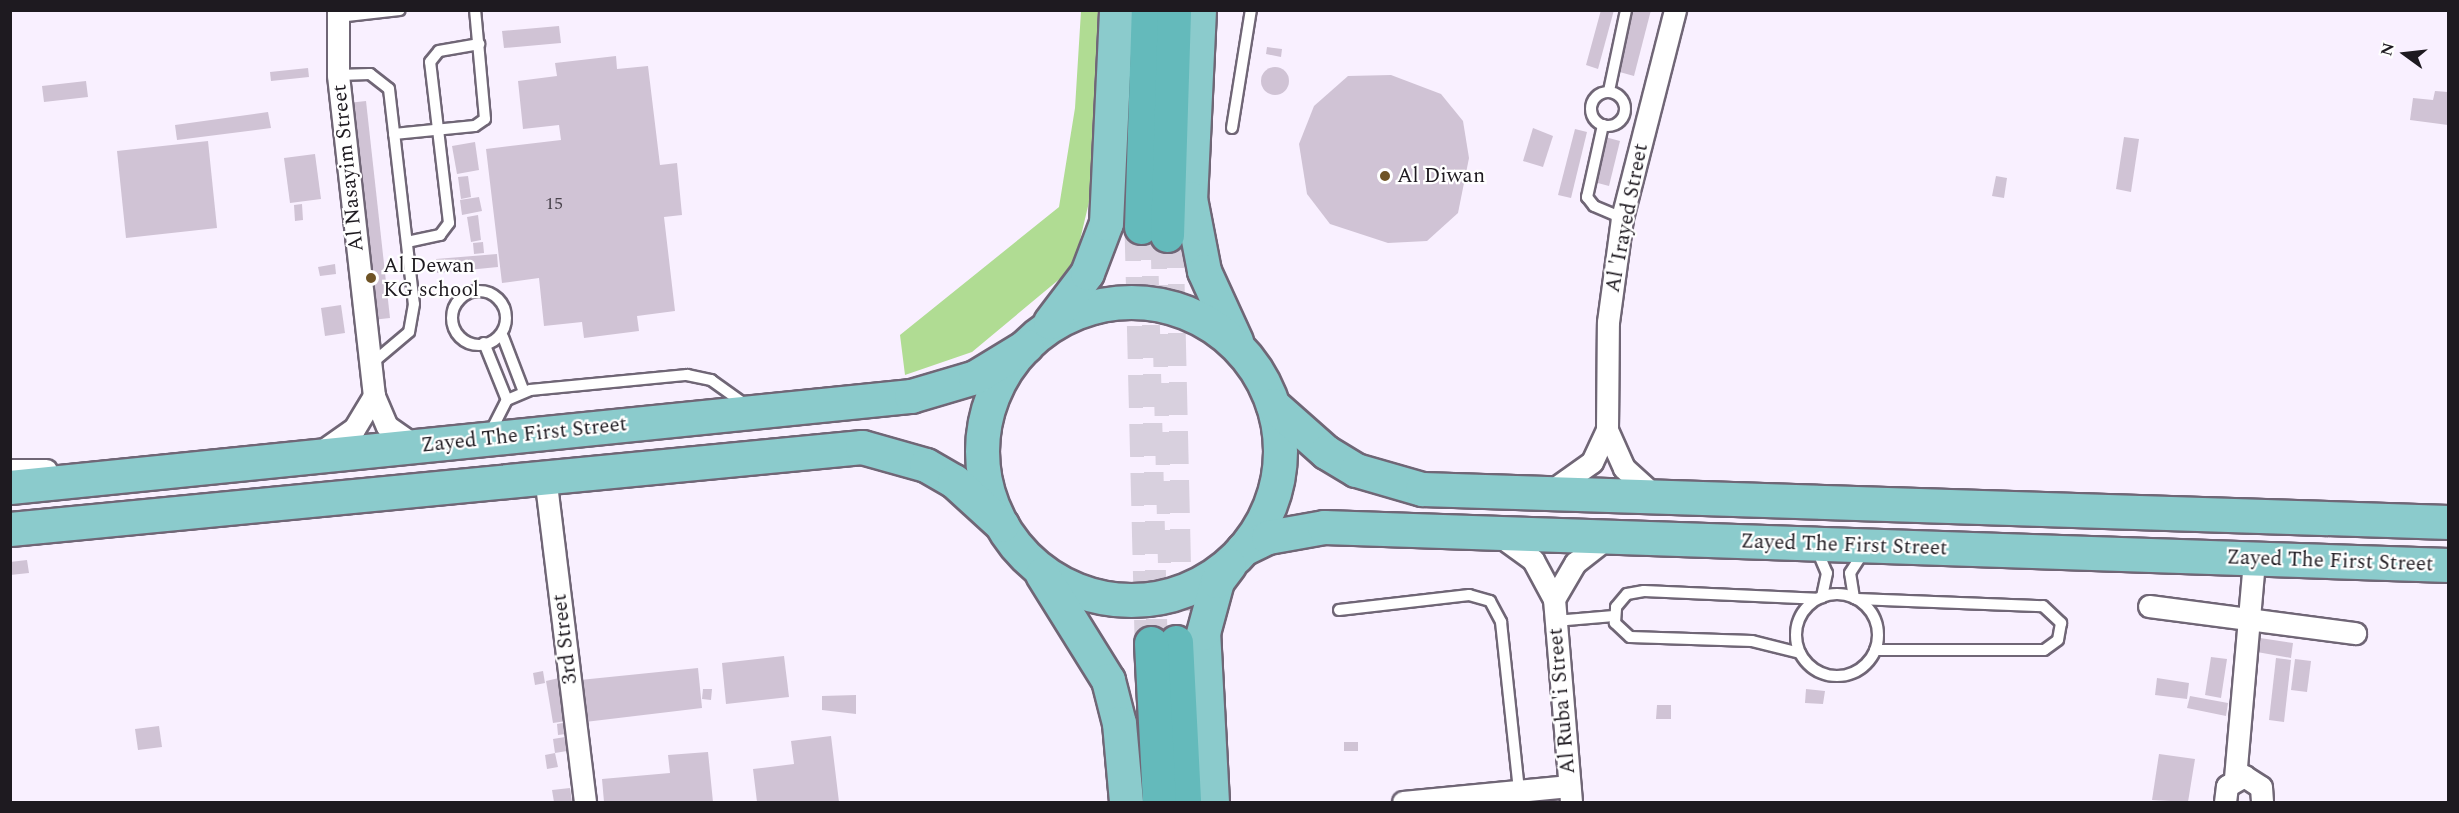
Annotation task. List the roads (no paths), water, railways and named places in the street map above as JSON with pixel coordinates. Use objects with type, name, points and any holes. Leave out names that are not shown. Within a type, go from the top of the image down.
[{"type":"highway","points":[[1148,10],[1154,231],[1174,10]]},
{"type":"highway","points":[[1159,802],[1163,643],[1184,802]]},
{"type":"main road","points":[[1116,10],[1106,223],[1088,273],[998,385],[984,431],[987,489],[1002,525],[1037,567],[1108,680],[1119,723],[1126,802]]},
{"type":"main road","points":[[1200,20],[1190,198],[1194,229],[1212,292],[1241,350],[1273,405],[1280,450],[1277,481],[1261,524],[1217,581],[1203,633],[1212,802]]},
{"type":"main road","name":"Zayed The First Street","points":[[10,487],[756,412],[943,389],[1100,305],[1151,303],[1201,318],[1241,350]]},
{"type":"main road","name":"Zayed The First Street","points":[[1273,405],[1326,452],[1388,482],[1451,491],[2448,522]]},
{"type":"main road","name":"Zayed The First Street","points":[[10,529],[862,447],[894,454],[945,475],[1002,525]]},
{"type":"main road","name":"Zayed The First Street","points":[[1238,555],[1268,537],[1324,527],[1497,535],[2448,565]]},
{"type":"main road","points":[[1037,567],[1070,588],[1126,601],[1184,591],[1238,555]]},
{"type":"street","name":"Al 'Irayed Street","points":[[1655,496],[1624,468],[1607,430],[1608,322],[1622,218],[1675,10]]},
{"type":"street","name":"Al Nasayim Street","points":[[338,14],[338,75],[374,396],[387,426],[416,446]]},
{"type":"street","points":[[304,457],[347,435],[374,396]]},
{"type":"street","name":"Al 'Irayed Street","points":[[1548,493],[1586,469],[1607,430]]},
{"type":"street","points":[[10,470],[48,471],[85,480]]},
{"type":"street","name":"3rd Street","points":[[545,476],[585,802]]},
{"type":"street","name":"Al Ruba'i Street","points":[[1497,535],[1533,560],[1554,599],[1570,794]]},
{"type":"street","name":"Al Ruba'i Street","points":[[1554,599],[1575,563],[1607,538]]},
{"type":"street","points":[[2225,802],[2226,786],[2235,778],[2254,559]]},
{"type":"street","points":[[2149,606],[2355,633]]},
{"type":"street","points":[[2235,778],[2257,781],[2262,802]]},
{"type":"street","points":[[1403,802],[1519,791],[1570,794]]},
{"type":"lane","points":[[338,14],[400,10]]},
{"type":"lane","points":[[394,134],[475,126],[485,118],[475,10]]},
{"type":"lane","points":[[1232,128],[1251,10]]},
{"type":"lane","points":[[1608,91],[1626,10]]},
{"type":"lane","points":[[407,242],[440,235],[449,223],[430,62],[439,51],[479,44]]},
{"type":"lane","points":[[338,75],[370,74],[382,80],[394,134],[407,242],[414,319],[400,344],[370,364]]},
{"type":"lane","points":[[1608,91],[1623,101],[1624,113],[1616,123],[1604,125],[1593,118],[1591,106],[1597,95],[1608,91]]},
{"type":"lane","points":[[1624,113],[1648,119]]},
{"type":"lane","points":[[1604,125],[1587,197],[1594,206],[1622,218]]},
{"type":"lane","points":[[503,337],[484,343],[458,341],[453,306],[458,297],[497,294],[503,337],[524,392]]},
{"type":"lane","points":[[484,343],[507,400]]},
{"type":"lane","points":[[488,438],[507,400],[524,392],[687,375],[711,380],[756,412]]},
{"type":"lane","points":[[1800,654],[1798,623],[1820,598],[1825,562],[1810,544]]},
{"type":"lane","points":[[1875,650],[2044,650],[2058,640],[2061,623],[2043,606],[1856,598],[1635,592],[1620,600],[1614,616],[1619,629],[1630,637],[1752,641],[1800,654],[1817,671],[1843,675],[1862,667],[1875,650],[1876,625],[1856,598],[1850,573],[1864,551],[1876,546]]},
{"type":"lane","points":[[1339,610],[1469,595],[1490,601],[1501,622],[1519,791]]},
{"type":"lane","points":[[1556,621],[1614,616]]},
{"type":"tunnel","points":[[1141,227],[1151,643]]},
{"type":"tunnel","points":[[1167,235],[1176,642]]},
{"type":"place","name":"Al Diwan","points":[[1385,176]]},
{"type":"place","name":"Al Dewan KG school","points":[[371,278]]}]
